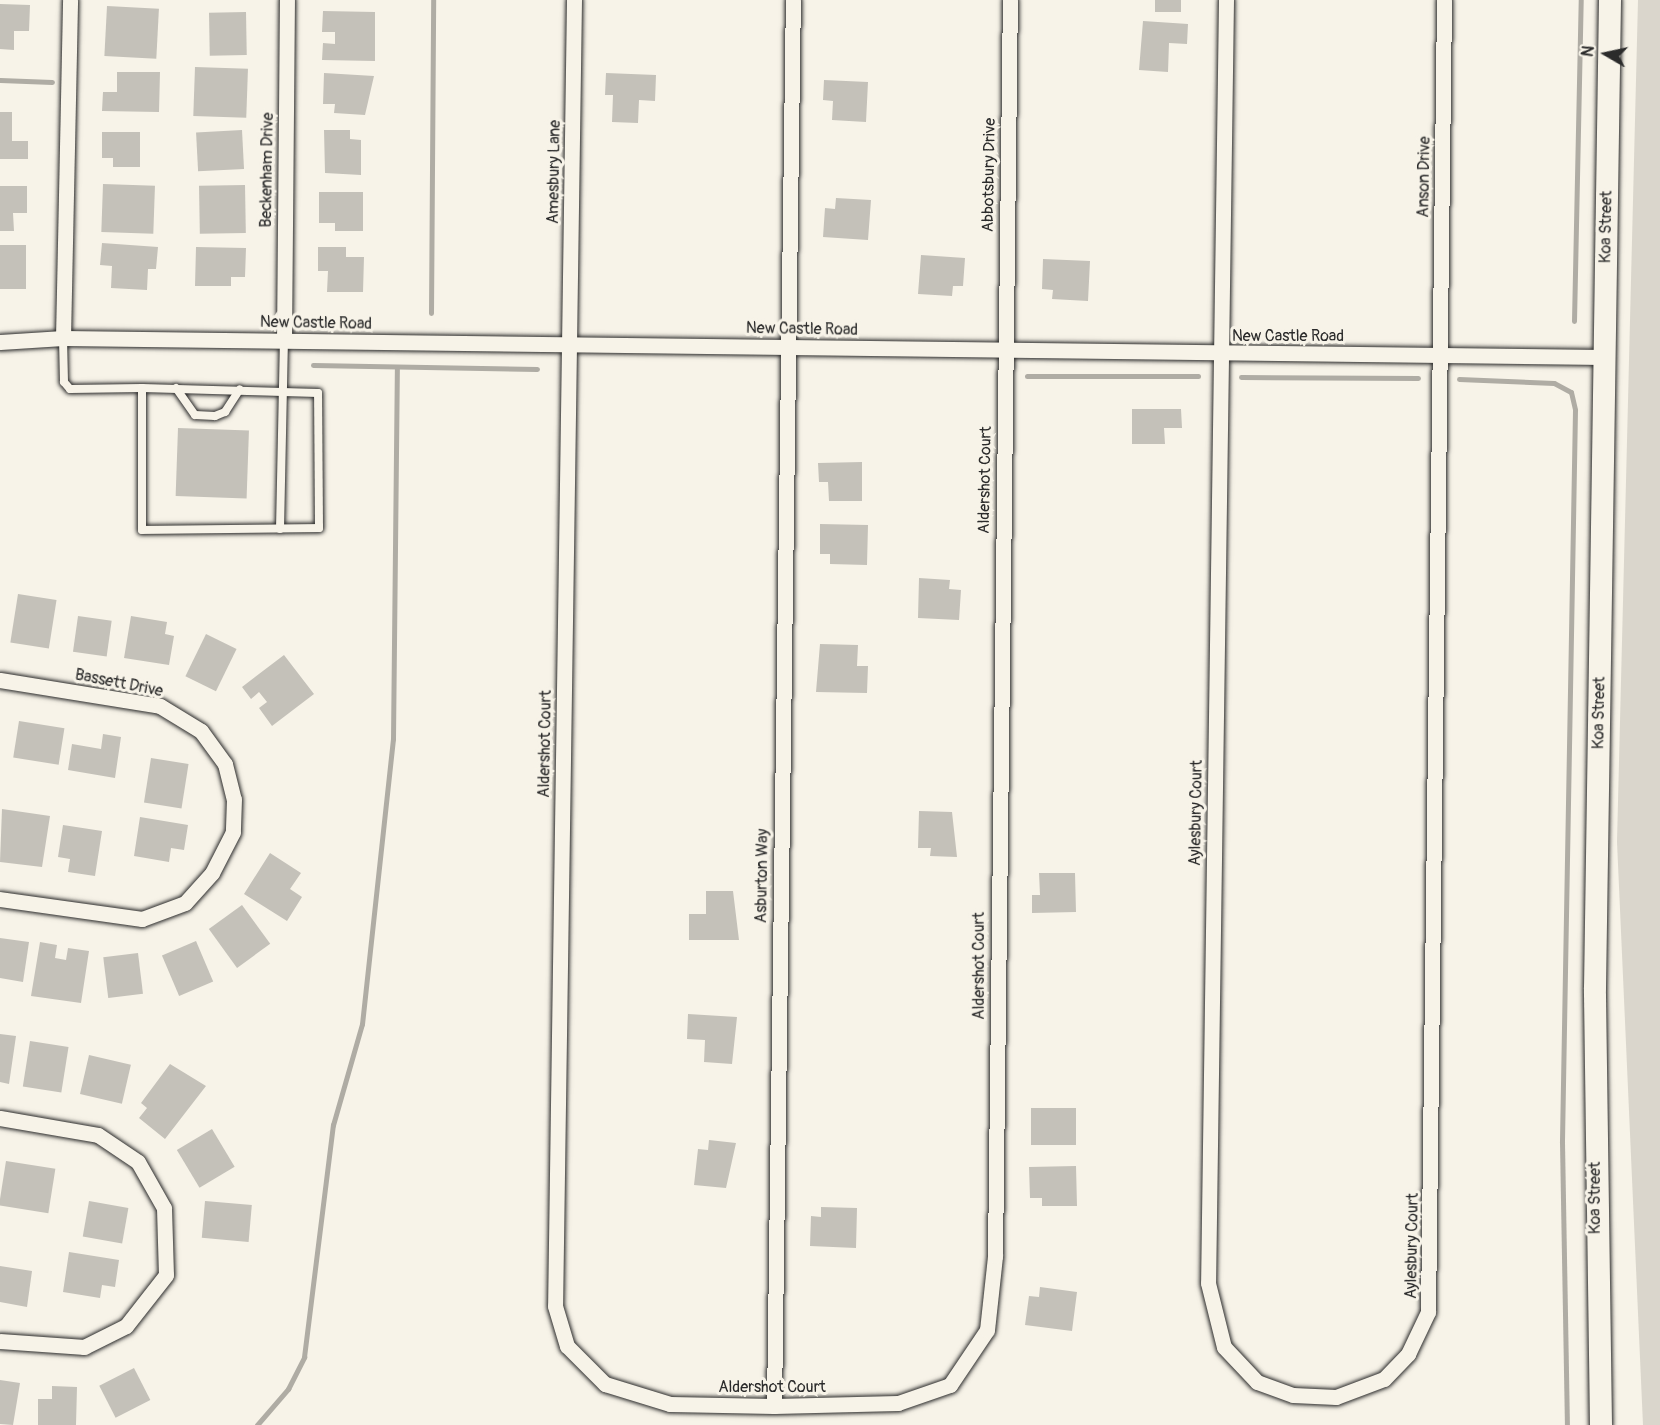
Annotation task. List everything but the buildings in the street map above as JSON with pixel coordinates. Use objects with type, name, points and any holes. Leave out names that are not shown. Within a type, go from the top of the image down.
[{"type":"main road","name":"Koa Street","points":[[1601,1425],[1595,1068],[1610,0]]},
{"type":"street","points":[[63,338],[70,0]]},
{"type":"street","name":"Beckenham Drive","points":[[284,340],[287,0]]},
{"type":"street","name":"Amesbury Lane","points":[[569,345],[574,0]]},
{"type":"street","points":[[786,346],[793,0]]},
{"type":"street","name":"Abbotsbury Drive","points":[[1004,351],[1010,0]]},
{"type":"street","points":[[1221,353],[1226,0]]},
{"type":"street","name":"Anson Drive","points":[[1440,355],[1444,0]]},
{"type":"street","name":"New Castle Road","points":[[0,342],[63,338],[284,340],[1604,357]]},
{"type":"street","name":"Aldershot Court","points":[[569,345],[555,1306],[567,1346],[605,1384],[670,1404],[774,1406],[909,1400],[950,1385],[987,1330],[995,1256],[1004,351]]},
{"type":"street","name":"Asburton Way","points":[[774,1406],[786,346]]},
{"type":"street","name":"Aylesbury Court","points":[[1221,353],[1208,1283],[1224,1347],[1257,1382],[1293,1395],[1335,1397],[1384,1379],[1408,1354],[1428,1311],[1440,355]]},
{"type":"street","name":"Bassett Drive","points":[[0,680],[160,706],[201,731],[225,764],[234,799],[233,832],[212,873],[185,903],[142,919],[0,899]]},
{"type":"street","points":[[0,1118],[98,1135],[138,1162],[164,1208],[166,1275],[126,1326],[84,1347],[0,1341]]},
{"type":"lane","points":[[63,338],[64,382],[69,388],[142,388],[176,388],[283,389],[318,393],[319,528],[142,530],[142,388]]},
{"type":"lane","points":[[280,529],[284,340]]},
{"type":"lane","points":[[176,388],[195,415],[215,416],[225,412],[240,389]]},
{"type":"shaded area","points":[[1638,0],[1660,0],[1660,1425],[1643,1425],[1617,842]]},
{"type":"waterway","points":[[431,313],[433,0]]},
{"type":"waterway","points":[[1574,321],[1581,0]]},
{"type":"waterway","points":[[0,80],[52,82]]},
{"type":"waterway","points":[[313,365],[537,369]]},
{"type":"waterway","points":[[257,1425],[288,1389],[304,1357],[333,1125],[362,1024],[393,739],[397,369]]},
{"type":"waterway","points":[[1027,376],[1198,376]]},
{"type":"waterway","points":[[1241,377],[1418,378]]},
{"type":"waterway","points":[[1459,379],[1554,383],[1571,392],[1575,410],[1562,1142],[1567,1425]]}]
